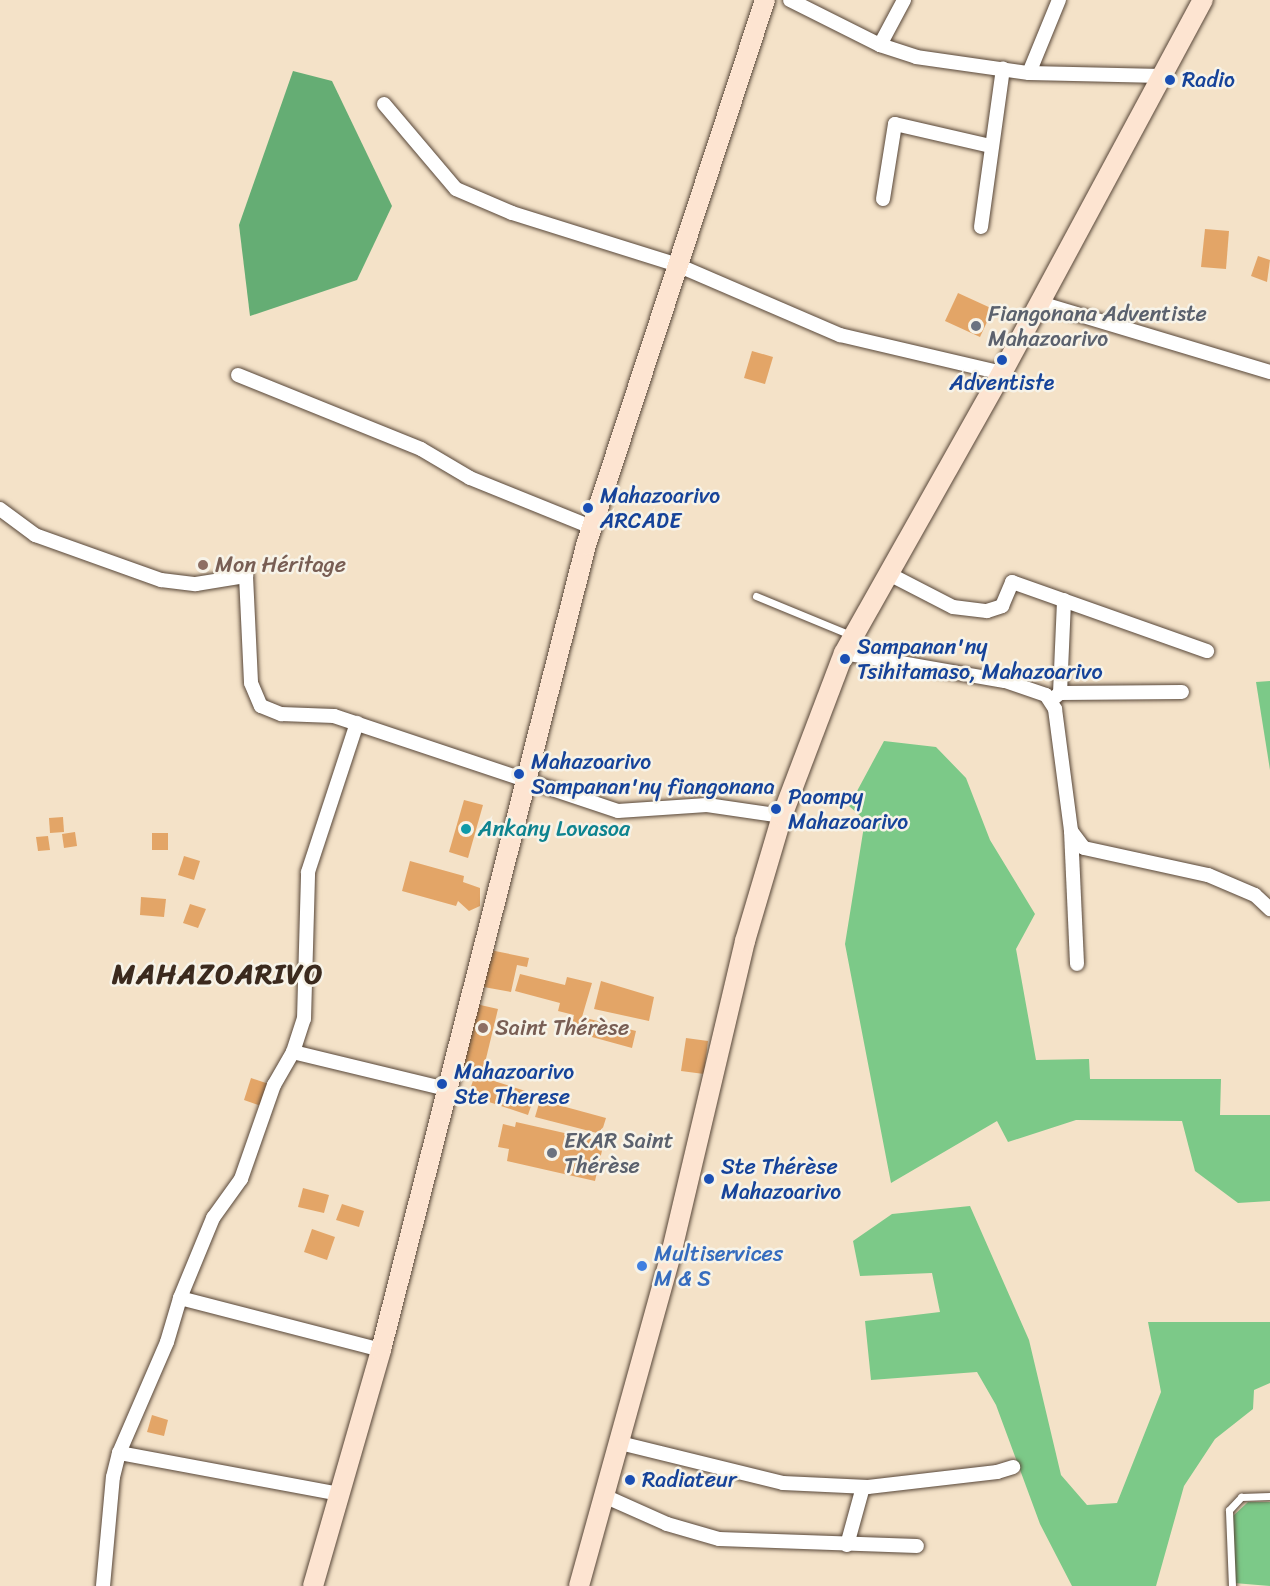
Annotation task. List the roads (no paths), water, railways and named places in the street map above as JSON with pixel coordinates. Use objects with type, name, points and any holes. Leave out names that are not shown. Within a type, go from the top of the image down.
[{"type":"street","points":[[313,1586],[381,1350],[524,780],[591,527],[675,264],[765,0]]},
{"type":"street","points":[[790,0],[880,45],[916,57],[1029,73],[1162,76]]},
{"type":"street","points":[[880,45],[904,0]]},
{"type":"street","points":[[1029,73],[1059,0]]},
{"type":"street","points":[[579,1586],[602,1495],[620,1443],[672,1250],[745,941],[782,816],[849,644],[1002,373],[1203,0]]},
{"type":"street","points":[[981,227],[990,146],[1003,69]]},
{"type":"street","points":[[384,104],[456,189],[512,213],[675,264],[840,335],[1002,373]]},
{"type":"street","points":[[883,199],[895,124],[990,146]]},
{"type":"street","points":[[1040,303],[1237,365],[1270,372]]},
{"type":"street","points":[[238,375],[421,448],[470,478],[591,527]]},
{"type":"street","points":[[0,509],[35,535],[161,580],[196,584],[246,576],[250,683],[261,706],[281,714],[334,716],[618,811],[707,805],[782,816]]},
{"type":"street","points":[[889,574],[953,607],[987,611],[1002,606],[1012,582],[1207,651]]},
{"type":"street","points":[[1064,600],[1055,697],[1071,831],[1077,964]]},
{"type":"street","points":[[849,644],[1005,681],[1055,697],[1182,692]]},
{"type":"street","points":[[103,1586],[113,1477],[119,1453],[167,1342],[180,1298],[213,1218],[241,1179],[274,1085],[293,1052],[304,1019],[308,872],[357,723]]},
{"type":"street","points":[[1071,831],[1084,848],[1208,875],[1255,895],[1270,909]]},
{"type":"street","points":[[293,1052],[446,1089]]},
{"type":"street","points":[[180,1298],[381,1350]]},
{"type":"street","points":[[620,1443],[761,1479],[862,1486],[997,1473],[1013,1467]]},
{"type":"street","points":[[119,1453],[340,1494]]},
{"type":"street","points":[[847,1545],[862,1486]]},
{"type":"street","points":[[602,1495],[668,1524],[719,1539],[916,1546]]},
{"type":"lane","points":[[756,596],[849,644]]},
{"type":"lane","points":[[1232,1586],[1229,1510],[1240,1497],[1270,1496]]},
{"type":"place","name":"Radio","points":[[1170,80]]},
{"type":"place","name":"Fiangonana Adventiste Mahazoarivo","points":[[976,326]]},
{"type":"place","name":"Adventiste","points":[[1002,360]]},
{"type":"place","name":"Mahazoarivo ARCADE","points":[[588,508]]},
{"type":"place","name":"Mon Héritage","points":[[203,565]]},
{"type":"place","name":"Sampanan'ny Tsihitamaso, Mahazoarivo","points":[[845,659]]},
{"type":"place","name":"Mahazoarivo Sampanan'ny fiangonana","points":[[519,774]]},
{"type":"place","name":"Paompy Mahazoarivo","points":[[776,809]]},
{"type":"place","name":"Ankany Lovasoa","points":[[466,829]]},
{"type":"place","name":"Saint Thérèse","points":[[483,1028]]},
{"type":"place","name":"Mahazoarivo Ste Therese","points":[[442,1084]]},
{"type":"place","name":"EKAR Saint Thérèse","points":[[552,1153]]},
{"type":"place","name":"Ste Thérèse Mahazoarivo","points":[[709,1179]]},
{"type":"place","name":"Multiservices M & S","points":[[642,1266]]},
{"type":"place","name":"Radiateur","points":[[630,1480]]},
{"type":"district","name":"MAHAZOARIVO","points":[[218,974]]}]
